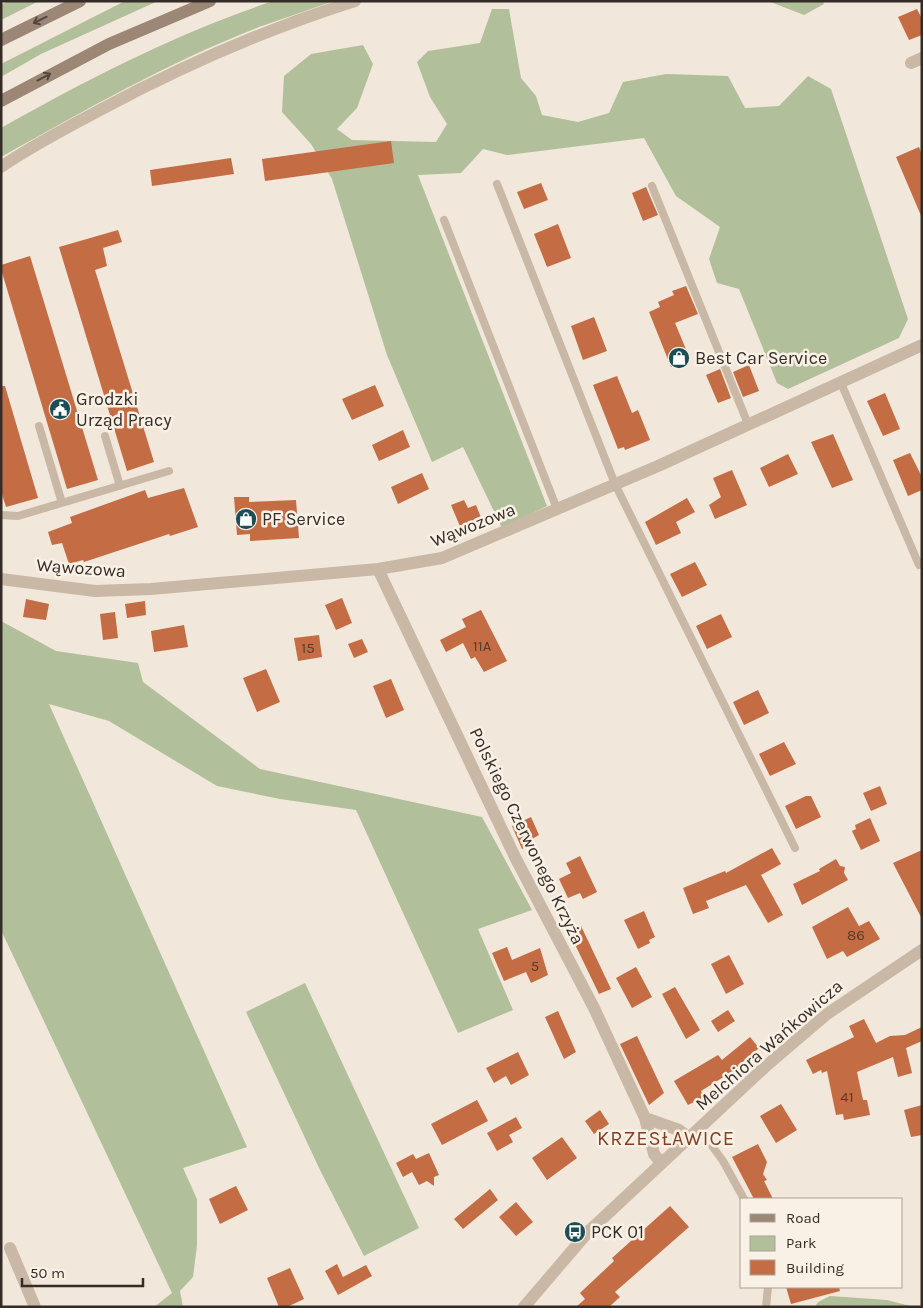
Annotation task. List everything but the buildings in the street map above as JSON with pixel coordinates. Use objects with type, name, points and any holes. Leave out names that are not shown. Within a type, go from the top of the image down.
[{"type":"main road","points":[[1,40],[80,1]]},
{"type":"main road","points":[[1,101],[100,48],[210,1]]},
{"type":"street","points":[[1,167],[52,136],[189,64],[266,31],[355,1]]},
{"type":"street","name":"Wąwozowa","points":[[1,579],[95,591],[151,589],[378,569],[442,558],[615,484],[842,383],[922,345]]},
{"type":"street","name":"Polskiego Czerwonego Krzyża","points":[[378,569],[515,857],[594,1008],[645,1118],[654,1154],[661,1163]]},
{"type":"street","name":"Melchiora Wańkowicza","points":[[524,1307],[588,1232],[688,1137],[826,1014],[922,950]]},
{"type":"street","points":[[645,1118],[679,1130],[688,1137]]},
{"type":"street","points":[[5,1250],[35,1307]]},
{"type":"lane","points":[[497,184],[615,484],[796,848]]},
{"type":"lane","points":[[652,186],[748,424]]},
{"type":"lane","points":[[444,220],[558,509]]},
{"type":"lane","points":[[842,383],[919,565]]},
{"type":"lane","points":[[39,426],[62,503]]},
{"type":"lane","points":[[105,436],[120,486]]},
{"type":"lane","points":[[1,516],[18,516],[169,471]]},
{"type":"lane","points":[[699,1128],[723,1161],[743,1198]]},
{"type":"lane","points":[[766,1307],[768,1288]]},
{"type":"green space","points":[[8,1],[39,1],[1,20],[1,5]]},
{"type":"green space","points":[[125,1],[158,1],[41,54],[1,77],[1,64]]},
{"type":"green space","points":[[273,1],[334,1],[259,27],[193,55],[1,157],[1,128],[101,74],[168,42]]},
{"type":"green space","points":[[768,1],[823,1],[824,4],[804,15]]},
{"type":"green space","points":[[492,9],[509,9],[521,78],[536,96],[542,115],[578,122],[609,113],[623,82],[666,74],[728,76],[745,108],[779,106],[808,76],[831,89],[908,319],[899,338],[788,389],[777,383],[739,289],[717,283],[709,259],[720,227],[676,196],[644,138],[507,155],[483,149],[461,173],[418,175],[547,506],[502,528],[463,447],[432,462],[387,355],[332,179],[311,144],[282,112],[284,76],[311,54],[363,45],[373,64],[357,108],[337,129],[352,140],[436,142],[447,124],[430,97],[417,62],[428,51],[480,43]]},
{"type":"green space","points":[[1,621],[56,651],[138,663],[143,682],[260,769],[482,817],[532,910],[478,929],[513,1010],[458,1033],[356,810],[280,799],[217,786],[109,721],[49,704],[247,1147],[183,1168],[197,1199],[197,1245],[193,1277],[180,1291],[183,1307],[154,1307],[172,1293],[1,930]]},
{"type":"green space","points":[[305,983],[419,1228],[364,1256],[320,1170],[246,1012]]},
{"type":"green space","points":[[830,1296],[887,1300],[914,1307],[815,1307],[818,1302]]},
{"type":"place","name":"Best Car Service","points":[[679,358]]},
{"type":"place","name":"Grodzki Urząd Pracy","points":[[60,409]]},
{"type":"place","name":"PF Service","points":[[246,519]]},
{"type":"place","name":"PCK 01","points":[[575,1232]]},
{"type":"district","name":"KRZESŁAWICE","points":[[666,1138]]}]
